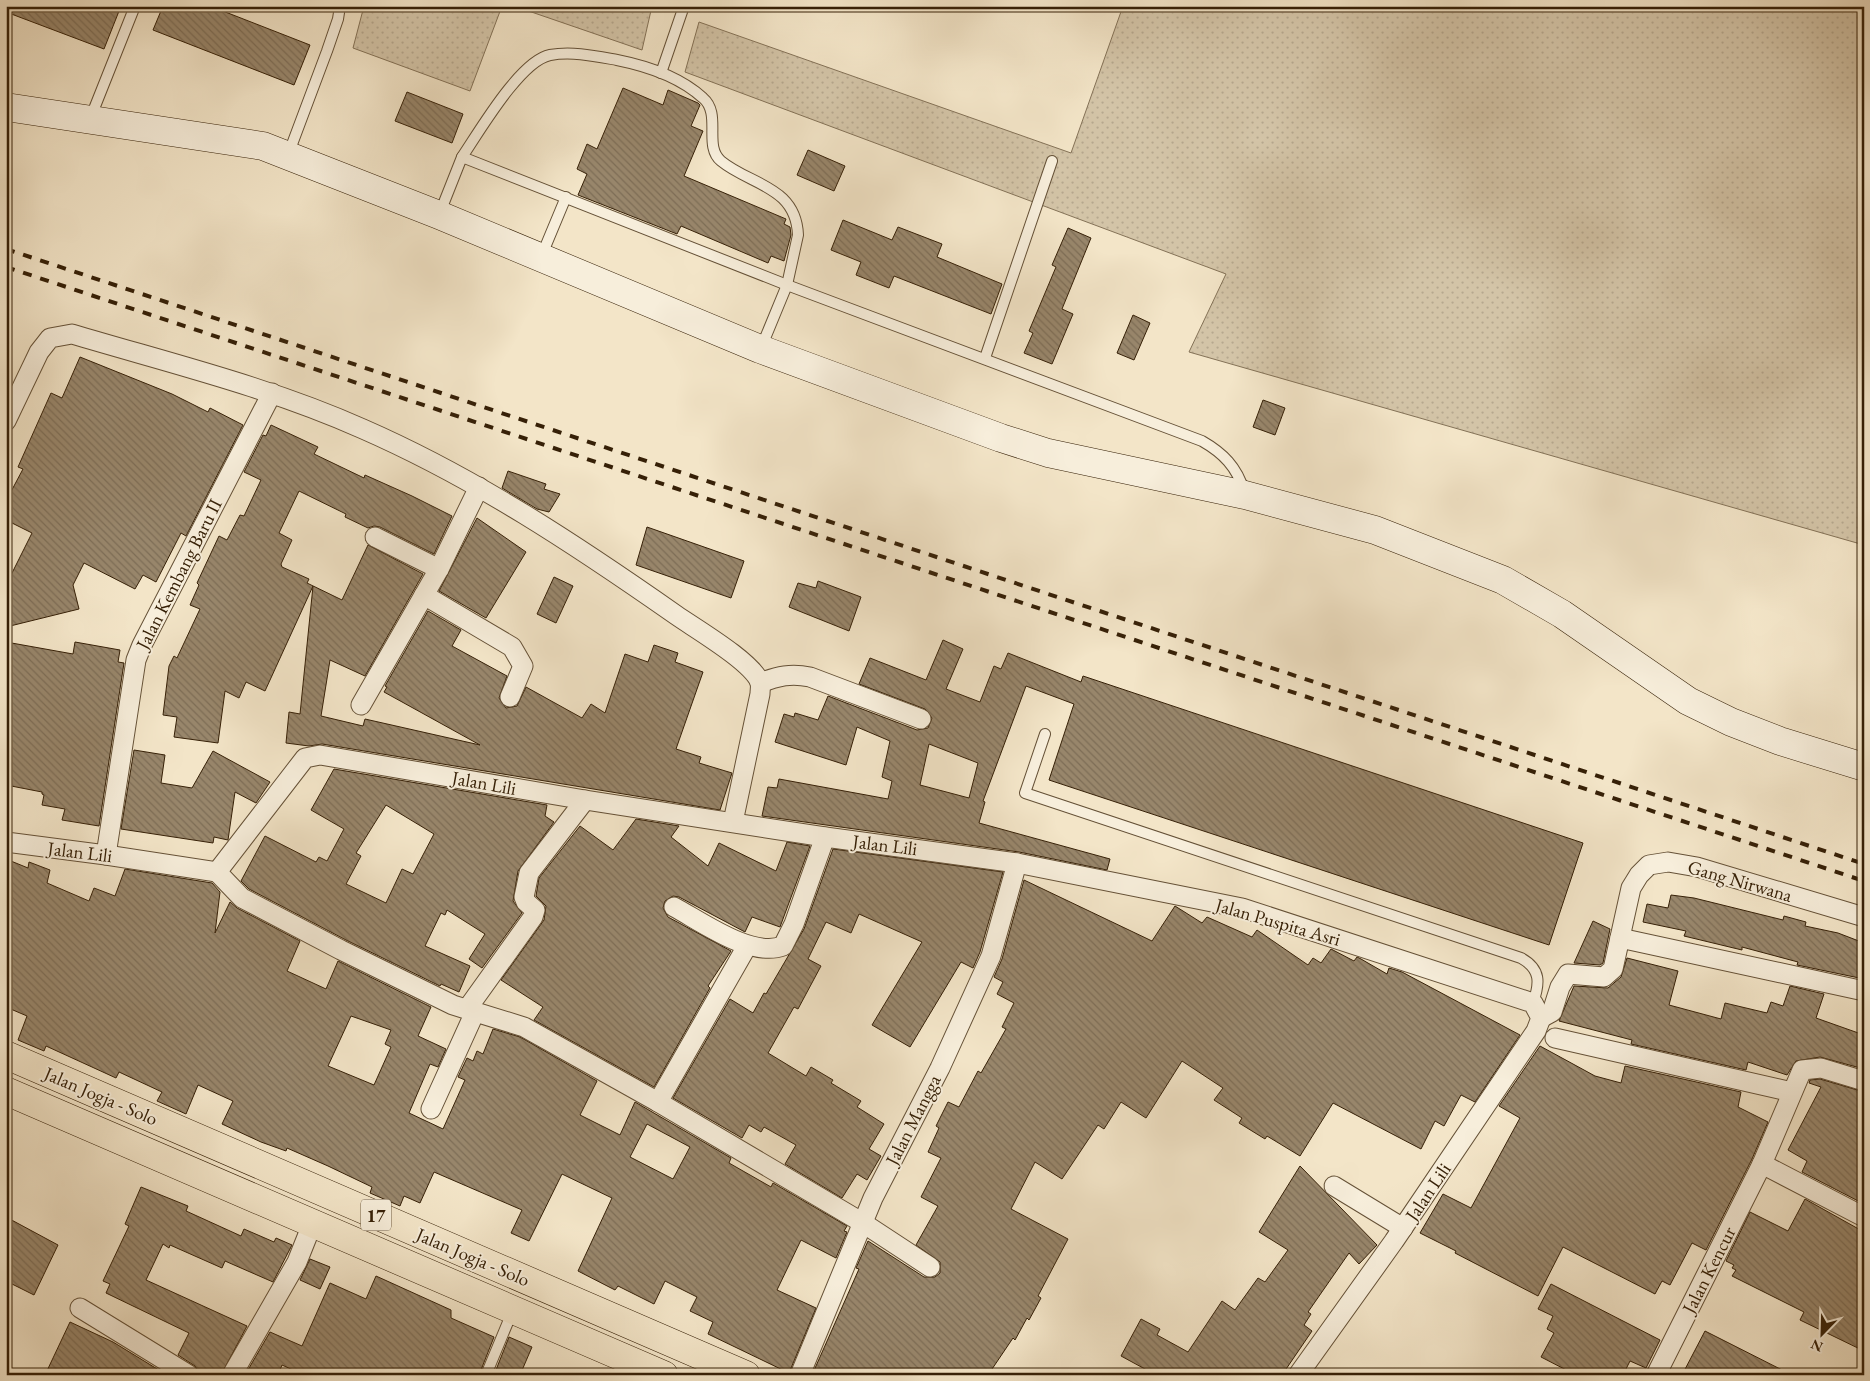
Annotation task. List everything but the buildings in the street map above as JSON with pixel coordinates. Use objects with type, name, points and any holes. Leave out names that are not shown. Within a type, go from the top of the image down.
[{"type":"highway","name":"Jalan Jogja - Solo","points":[[6,1055],[746,1375]]},
{"type":"highway","name":"Jalan Jogja - Solo","points":[[6,1091],[664,1375]]},
{"type":"street","points":[[6,107],[263,146],[439,215],[760,349],[1048,453],[1245,495],[1375,530],[1503,580],[1562,614],[1688,701],[1731,722],[1780,741],[1864,767]]},
{"type":"street","points":[[6,420],[39,352],[50,338],[72,334],[272,393],[370,432],[422,456],[479,487],[528,515],[599,561],[734,656],[753,672],[760,683],[758,708],[732,822]]},
{"type":"street","name":"Jalan Kembang Baru II","points":[[106,855],[136,660],[272,393]]},
{"type":"street","points":[[361,705],[439,569],[479,487]]},
{"type":"street","points":[[374,537],[439,569]]},
{"type":"street","points":[[424,595],[512,648],[523,666],[510,697]]},
{"type":"street","points":[[760,683],[781,675],[795,674],[810,677],[920,719]]},
{"type":"street","name":"Jalan Lili","points":[[6,842],[217,872],[305,758],[320,755],[585,800],[825,837],[1018,863]]},
{"type":"street","points":[[431,1109],[471,1011],[534,917],[536,910],[526,902],[524,897],[529,873],[585,800]]},
{"type":"street","points":[[674,908],[747,946],[774,949],[784,946],[794,924],[825,837]]},
{"type":"street","name":"Gang Nirwana","points":[[1537,1010],[1552,1012],[1560,987],[1568,974],[1604,977],[1613,969],[1631,888],[1639,875],[1649,865],[1668,862],[1697,866],[1864,917]]},
{"type":"street","name":"Jalan Puspita Asri","points":[[1018,863],[1242,908],[1537,1010]]},
{"type":"street","name":"Jalan Mangga","points":[[800,1375],[873,1198],[940,1068],[992,956],[1018,863]]},
{"type":"street","points":[[217,872],[242,898],[392,975],[453,1005],[524,1027],[658,1102],[862,1223],[930,1267]]},
{"type":"street","points":[[1620,938],[1864,991]]},
{"type":"street","points":[[658,1102],[747,946]]},
{"type":"street","name":"Jalan Lili","points":[[1298,1375],[1403,1228],[1536,1031],[1537,1010]]},
{"type":"street","points":[[1555,1038],[1792,1092]]},
{"type":"street","name":"Jalan Kencur","points":[[1656,1375],[1762,1164],[1802,1070],[1822,1068],[1864,1081]]},
{"type":"street","points":[[1762,1164],[1864,1217]]},
{"type":"street","points":[[1334,1186],[1403,1228]]},
{"type":"street","points":[[232,1375],[297,1262],[313,1222]]},
{"type":"street","points":[[80,1308],[189,1375]]},
{"type":"lane","points":[[90,119],[136,6]]},
{"type":"lane","points":[[288,156],[330,43],[340,6]]},
{"type":"lane","points":[[660,74],[684,6]]},
{"type":"lane","points":[[439,215],[462,157],[507,90],[523,72],[548,55],[584,54],[641,65],[678,81],[705,99],[713,116],[713,149],[719,160],[780,194],[792,210],[798,226],[798,235],[787,285],[760,349]]},
{"type":"lane","points":[[462,157],[787,285],[1202,441],[1217,450],[1231,464],[1240,477],[1245,495]]},
{"type":"lane","points":[[985,358],[1052,161]]},
{"type":"lane","points":[[540,258],[566,197]]},
{"type":"lane","points":[[1045,734],[1025,793],[1521,958],[1529,962],[1538,977],[1537,1010]]},
{"type":"lane","points":[[486,1375],[513,1309]]},
{"type":"shaded area","points":[[364,6],[502,6],[470,91],[353,48]]},
{"type":"shaded area","points":[[514,6],[652,6],[642,50]]},
{"type":"shaded area","points":[[1123,6],[1864,6],[1864,545],[1189,352],[1226,274],[685,72],[699,22],[1071,153]]},
{"type":"railway","points":[[6,249],[1864,864]]},
{"type":"railway","points":[[6,267],[1864,881]]}]
